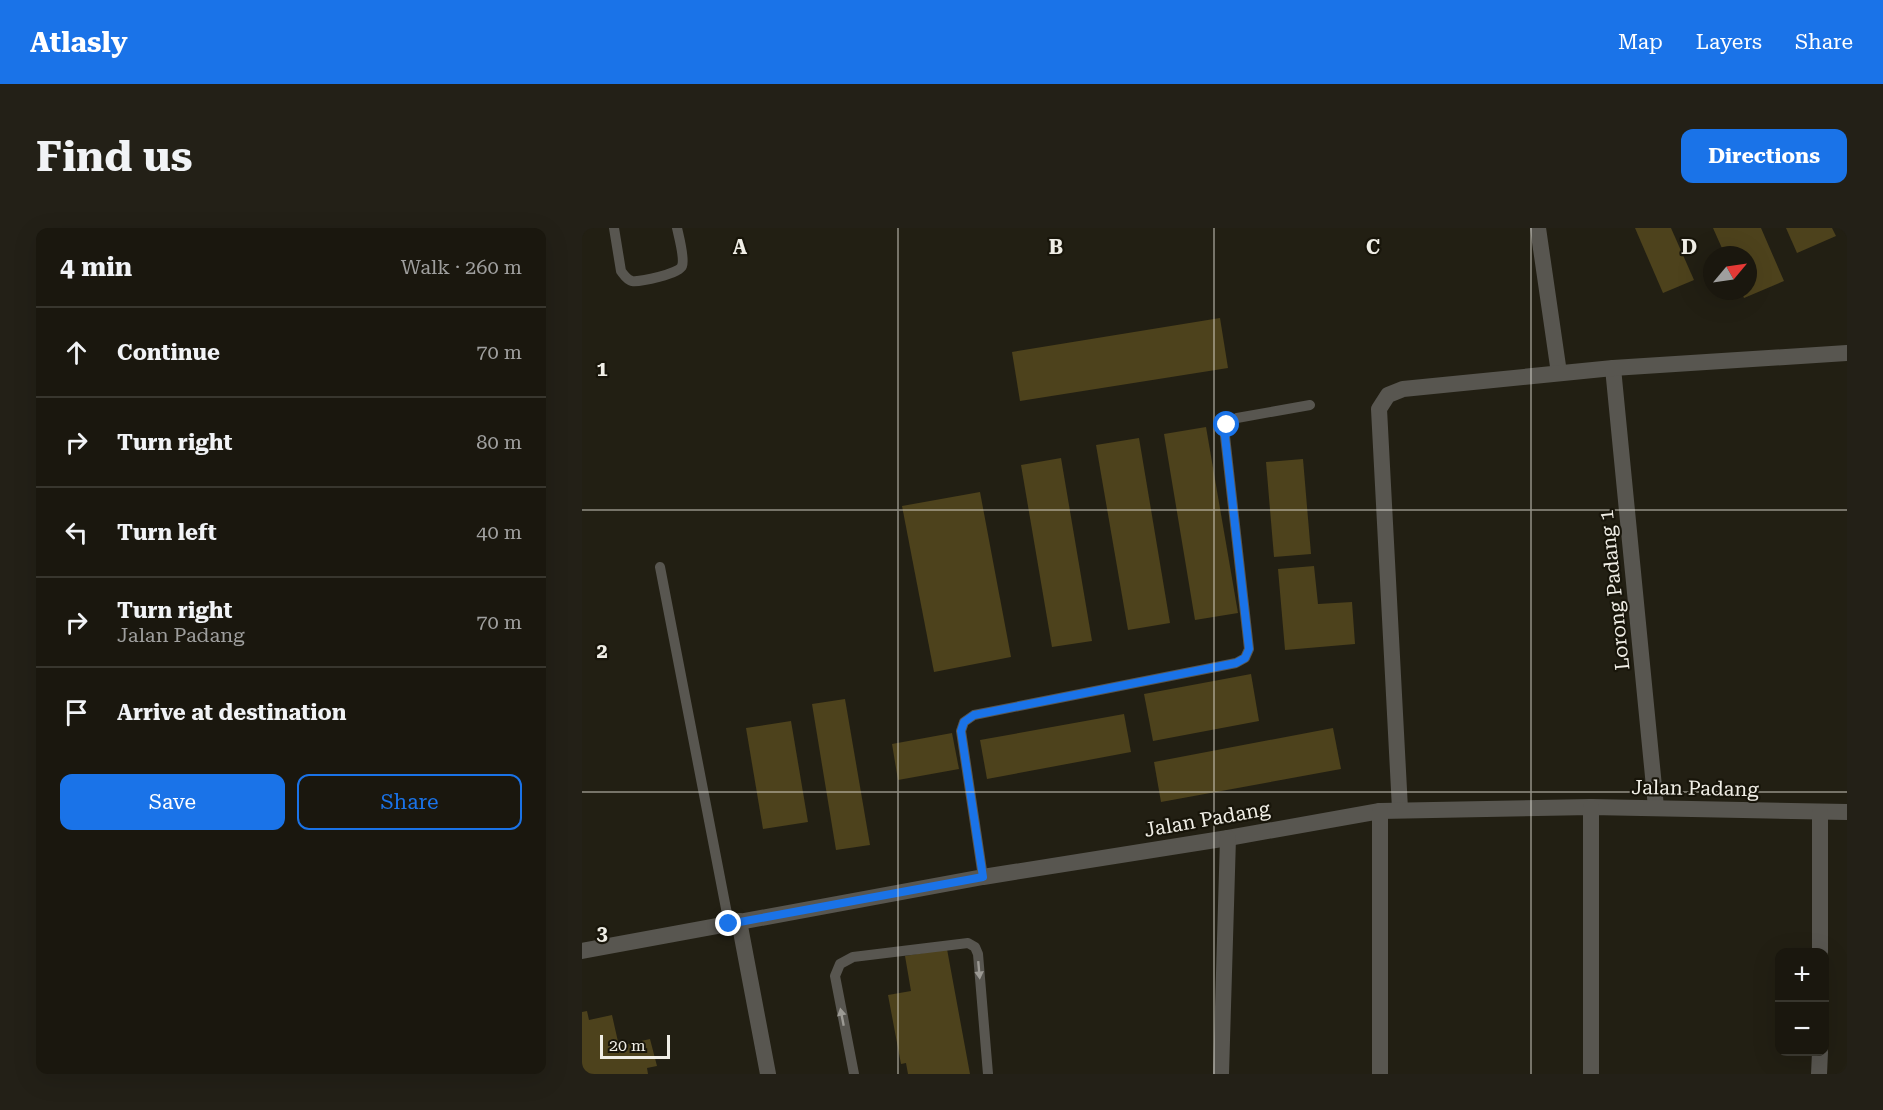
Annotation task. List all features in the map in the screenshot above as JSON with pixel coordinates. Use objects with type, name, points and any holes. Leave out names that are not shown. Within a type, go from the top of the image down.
[{"type":"street","points":[[1538,228],[1559,373]]},
{"type":"street","points":[[1400,809],[1379,409],[1388,395],[1403,389],[1613,368],[1847,353]]},
{"type":"street","name":"Lorong Padang 1","points":[[1613,368],[1656,807]]},
{"type":"street","points":[[1591,807],[1591,1074]]},
{"type":"street","name":"Jalan Padang","points":[[582,951],[983,877],[1380,811],[1656,807],[1847,812]]},
{"type":"street","points":[[1380,811],[1380,1074]]},
{"type":"street","points":[[1820,812],[1820,948]]},
{"type":"street","points":[[1221,1074],[1228,838]]},
{"type":"street","points":[[734,922],[768,1074]]},
{"type":"street","points":[[1820,1056],[1820,1074]]},
{"type":"lane","points":[[614,228],[621,271],[625,278],[631,281],[672,274],[680,270],[683,265],[677,228]]},
{"type":"lane","points":[[983,877],[961,731],[964,722],[974,715],[1236,663],[1245,658],[1249,649],[1225,436],[1227,425],[1237,418],[1310,405]]},
{"type":"lane","points":[[660,567],[734,922]]},
{"type":"lane","points":[[854,1074],[835,976],[840,964],[853,957],[968,943],[975,947],[978,954],[988,1074]]},
{"type":"building","points":[[1635,228],[1671,228],[1694,280],[1663,293]]},
{"type":"building","points":[[1713,228],[1761,228],[1784,281],[1757,292],[1757,246],[1721,246]]},
{"type":"building","points":[[1786,228],[1832,228],[1836,236],[1797,253]]},
{"type":"building","points":[[1220,318],[1228,368],[1020,401],[1012,352]]},
{"type":"building","points":[[1206,427],[1238,613],[1195,620],[1164,434]]},
{"type":"building","points":[[1139,438],[1170,623],[1128,630],[1096,445]]},
{"type":"building","points":[[1061,458],[1092,641],[1052,647],[1021,465]]},
{"type":"building","points":[[1303,459],[1311,554],[1274,557],[1266,462]]},
{"type":"building","points":[[980,492],[1011,657],[934,672],[902,506]]},
{"type":"building","points":[[1314,566],[1318,604],[1352,602],[1355,644],[1285,650],[1278,569]]},
{"type":"building","points":[[1251,674],[1259,721],[1153,741],[1144,694]]},
{"type":"building","points":[[845,699],[870,845],[836,850],[812,704]]},
{"type":"building","points":[[1124,714],[1131,752],[987,779],[980,740]]},
{"type":"building","points":[[791,721],[808,822],[763,829],[746,728]]},
{"type":"building","points":[[1333,728],[1341,769],[1161,802],[1154,762]]},
{"type":"building","points":[[952,733],[959,769],[898,780],[892,744]]},
{"type":"building","points":[[947,949],[970,1074],[908,1074],[906,1063],[901,1064],[888,995],[911,991],[905,956]]},
{"type":"building","points":[[587,1011],[589,1020],[612,1015],[619,1046],[650,1039],[657,1066],[647,1068],[648,1074],[582,1074],[582,1012]]},
{"type":"route","points":[[729,924],[983,877],[961,731],[964,722],[974,715],[1236,663],[1245,658],[1249,649],[1225,436],[1227,425]]}]
